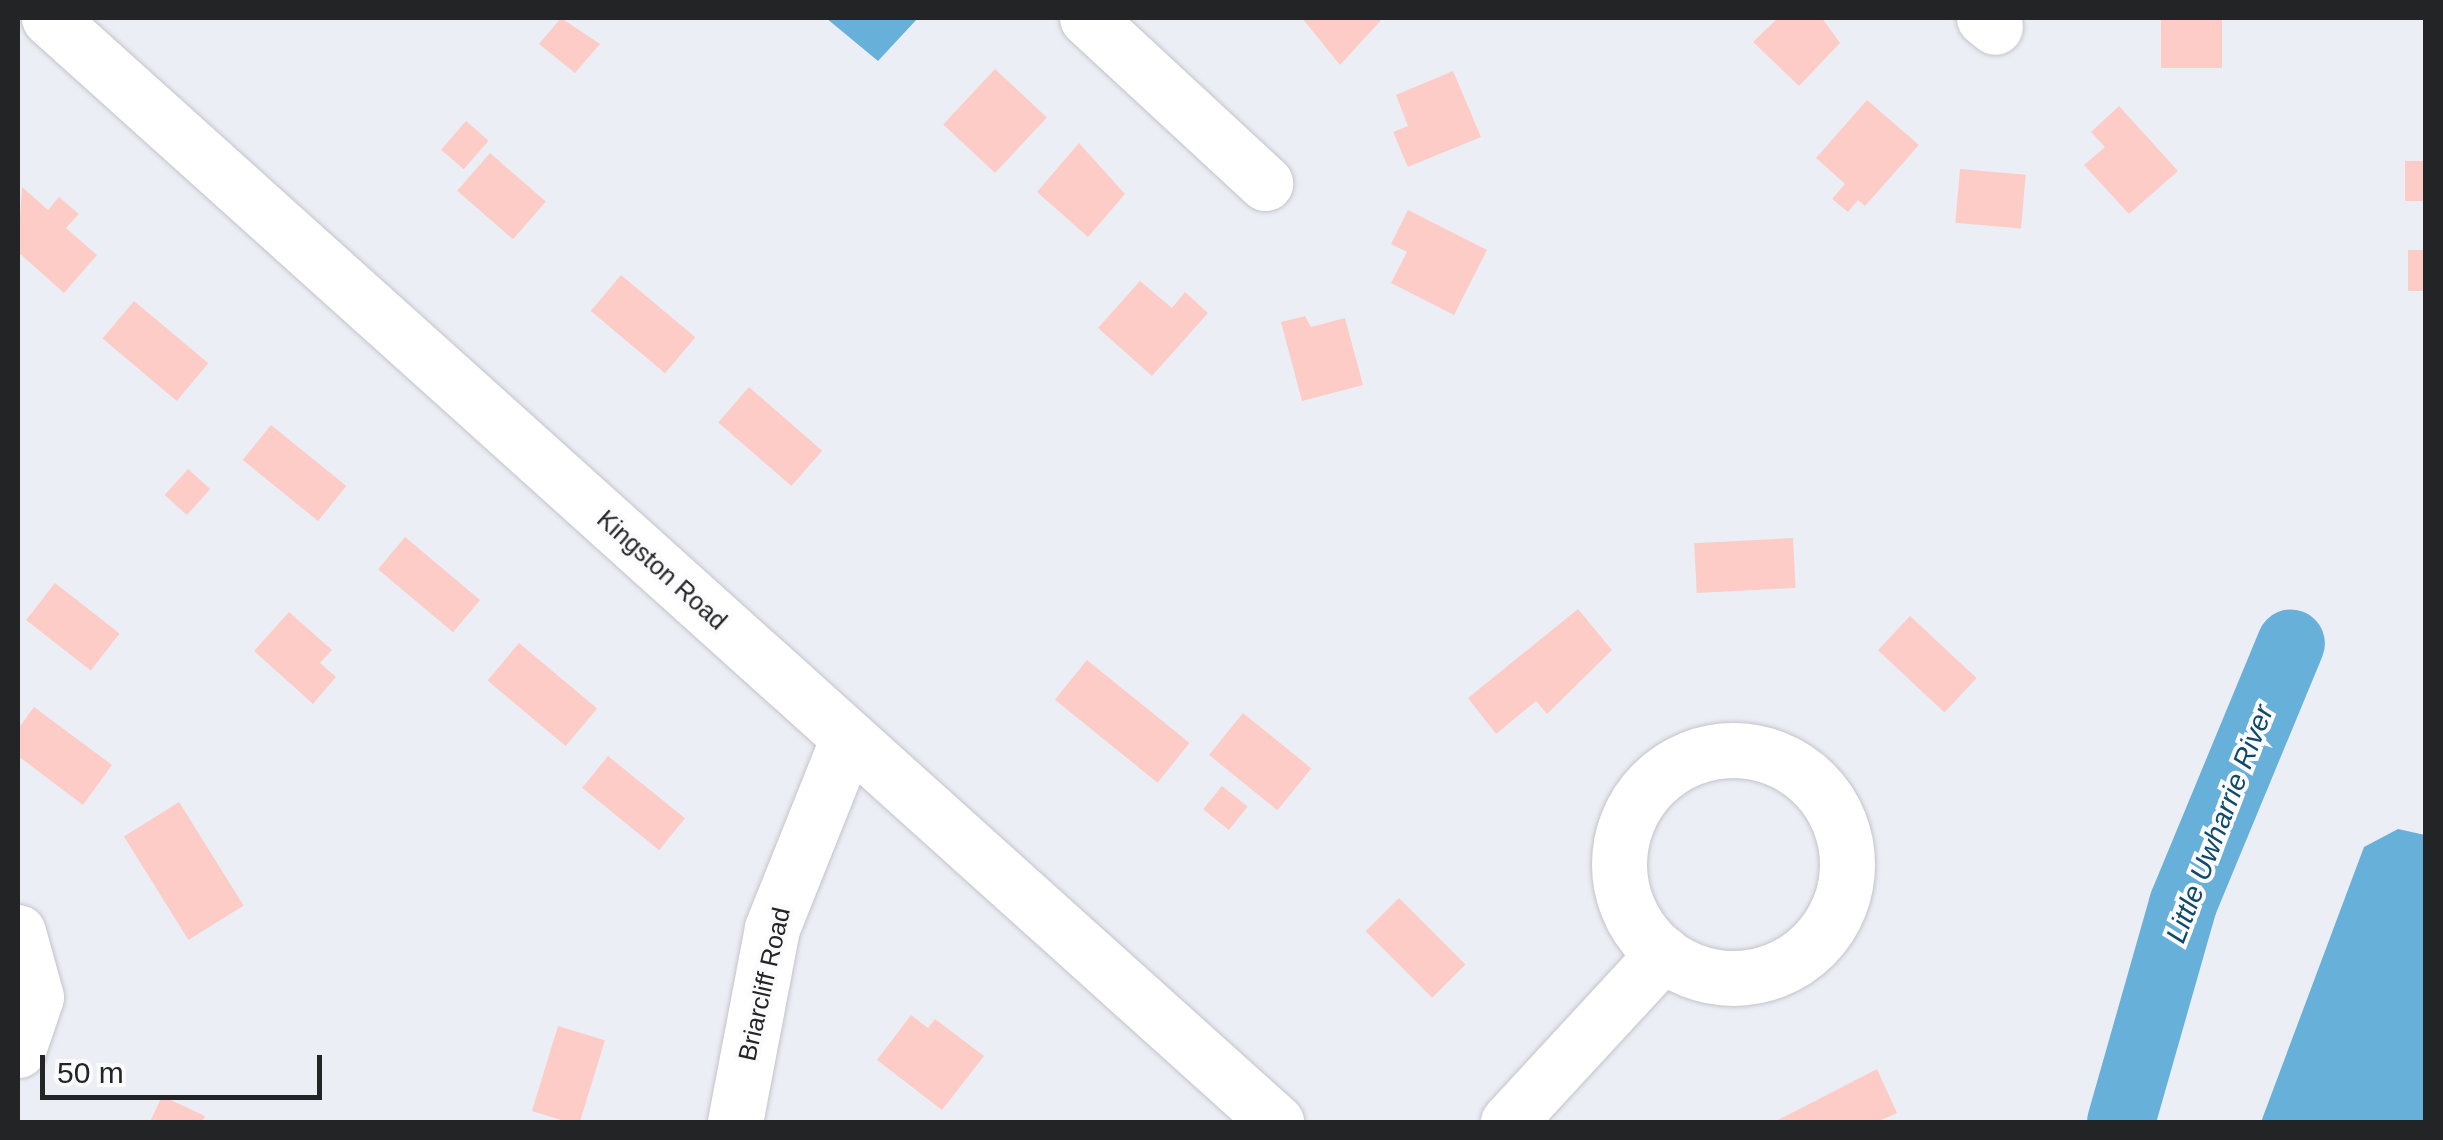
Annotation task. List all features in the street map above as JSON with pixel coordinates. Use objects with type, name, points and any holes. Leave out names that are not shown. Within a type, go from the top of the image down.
[{"type":"street","name":"Kingston Road","points":[[49,18],[1276,1122]]},
{"type":"street","points":[[1087,18],[1265,183]]},
{"type":"street","name":"Briarcliff Road","points":[[735,1122],[772,928],[848,738]]},
{"type":"street","points":[[1738,749],[1808,777],[1847,844],[1847,883],[1821,936],[1775,971],[1736,979],[1663,954],[1638,928],[1620,877],[1625,823],[1643,792],[1702,753],[1738,749]]},
{"type":"street","points":[[18,932],[36,997],[18,1050]]},
{"type":"street","points":[[1508,1122],[1663,954]]},
{"type":"water","points":[[826,18],[918,18],[878,61]]},
{"type":"water","points":[[2398,829],[2425,835],[2425,1122],[2261,1122],[2364,847]]},
{"type":"building","points":[[561,18],[600,44],[575,73],[539,44]]},
{"type":"building","points":[[1302,18],[1383,18],[1340,65]]},
{"type":"building","points":[[1778,18],[1822,18],[1840,43],[1799,86],[1753,42]]},
{"type":"building","points":[[2161,18],[2222,18],[2222,68],[2161,68]]},
{"type":"building","points":[[995,69],[1047,117],[995,173],[943,125]]},
{"type":"building","points":[[1453,71],[1481,137],[1408,167],[1393,132],[1408,126],[1396,95]]},
{"type":"building","points":[[1867,100],[1919,145],[1865,206],[1858,200],[1848,212],[1832,199],[1845,184],[1816,158]]},
{"type":"building","points":[[2119,106],[2178,171],[2129,214],[2084,165],[2105,147],[2091,132]]},
{"type":"building","points":[[466,121],[489,141],[464,169],[441,150]]},
{"type":"building","points":[[1079,143],[1125,194],[1088,237],[1037,192]]},
{"type":"building","points":[[490,153],[546,202],[513,239],[457,191]]},
{"type":"building","points":[[2405,161],[2426,161],[2426,201],[2405,201]]},
{"type":"building","points":[[1960,169],[2026,175],[2021,229],[1955,223]]},
{"type":"building","points":[[22,187],[48,210],[59,197],[79,214],[66,228],[97,255],[64,293],[18,252]]},
{"type":"building","points":[[1408,210],[1487,250],[1454,315],[1391,283],[1407,252],[1391,244]]},
{"type":"building","points":[[2408,250],[2426,250],[2426,291],[2408,291]]},
{"type":"building","points":[[621,275],[695,337],[665,373],[591,311]]},
{"type":"building","points":[[1140,281],[1172,308],[1185,292],[1208,313],[1152,376],[1098,328]]},
{"type":"building","points":[[134,301],[208,363],[177,401],[103,339]]},
{"type":"building","points":[[1305,316],[1311,327],[1345,318],[1363,385],[1302,401],[1281,322]]},
{"type":"building","points":[[749,387],[822,451],[791,486],[718,422]]},
{"type":"building","points":[[271,425],[346,486],[318,521],[243,460]]},
{"type":"building","points":[[188,469],[210,489],[187,515],[165,495]]},
{"type":"building","points":[[405,537],[480,600],[453,632],[378,569]]},
{"type":"building","points":[[1793,538],[1796,588],[1697,593],[1694,543]]},
{"type":"building","points":[[55,583],[120,633],[91,671],[26,620]]},
{"type":"building","points":[[1578,609],[1612,650],[1547,714],[1536,701],[1496,734],[1468,698]]},
{"type":"building","points":[[289,612],[332,650],[320,663],[336,677],[313,704],[254,651]]},
{"type":"building","points":[[1910,616],[1977,678],[1944,712],[1878,650]]},
{"type":"building","points":[[519,643],[597,709],[566,746],[488,681]]},
{"type":"building","points":[[1087,660],[1190,743],[1157,783],[1055,700]]},
{"type":"building","points":[[34,707],[112,765],[83,805],[18,756],[18,729]]},
{"type":"building","points":[[1243,713],[1311,768],[1277,810],[1209,755]]},
{"type":"building","points":[[608,756],[685,818],[659,850],[582,788]]},
{"type":"building","points":[[1222,786],[1248,807],[1229,830],[1203,809]]},
{"type":"building","points":[[179,802],[244,905],[189,940],[124,836]]},
{"type":"building","points":[[1399,898],[1465,964],[1432,998],[1366,931]]},
{"type":"building","points":[[911,1015],[928,1028],[935,1019],[984,1056],[942,1110],[877,1060]]},
{"type":"building","points":[[558,1026],[605,1040],[580,1122],[532,1111]]},
{"type":"building","points":[[1877,1069],[1897,1113],[1877,1122],[1774,1122]]},
{"type":"building","points":[[162,1096],[205,1116],[202,1122],[150,1122]]},
{"type":"waterway","name":"Little Uwharrie River","points":[[2121,1122],[2183,904],[2291,643]]}]
